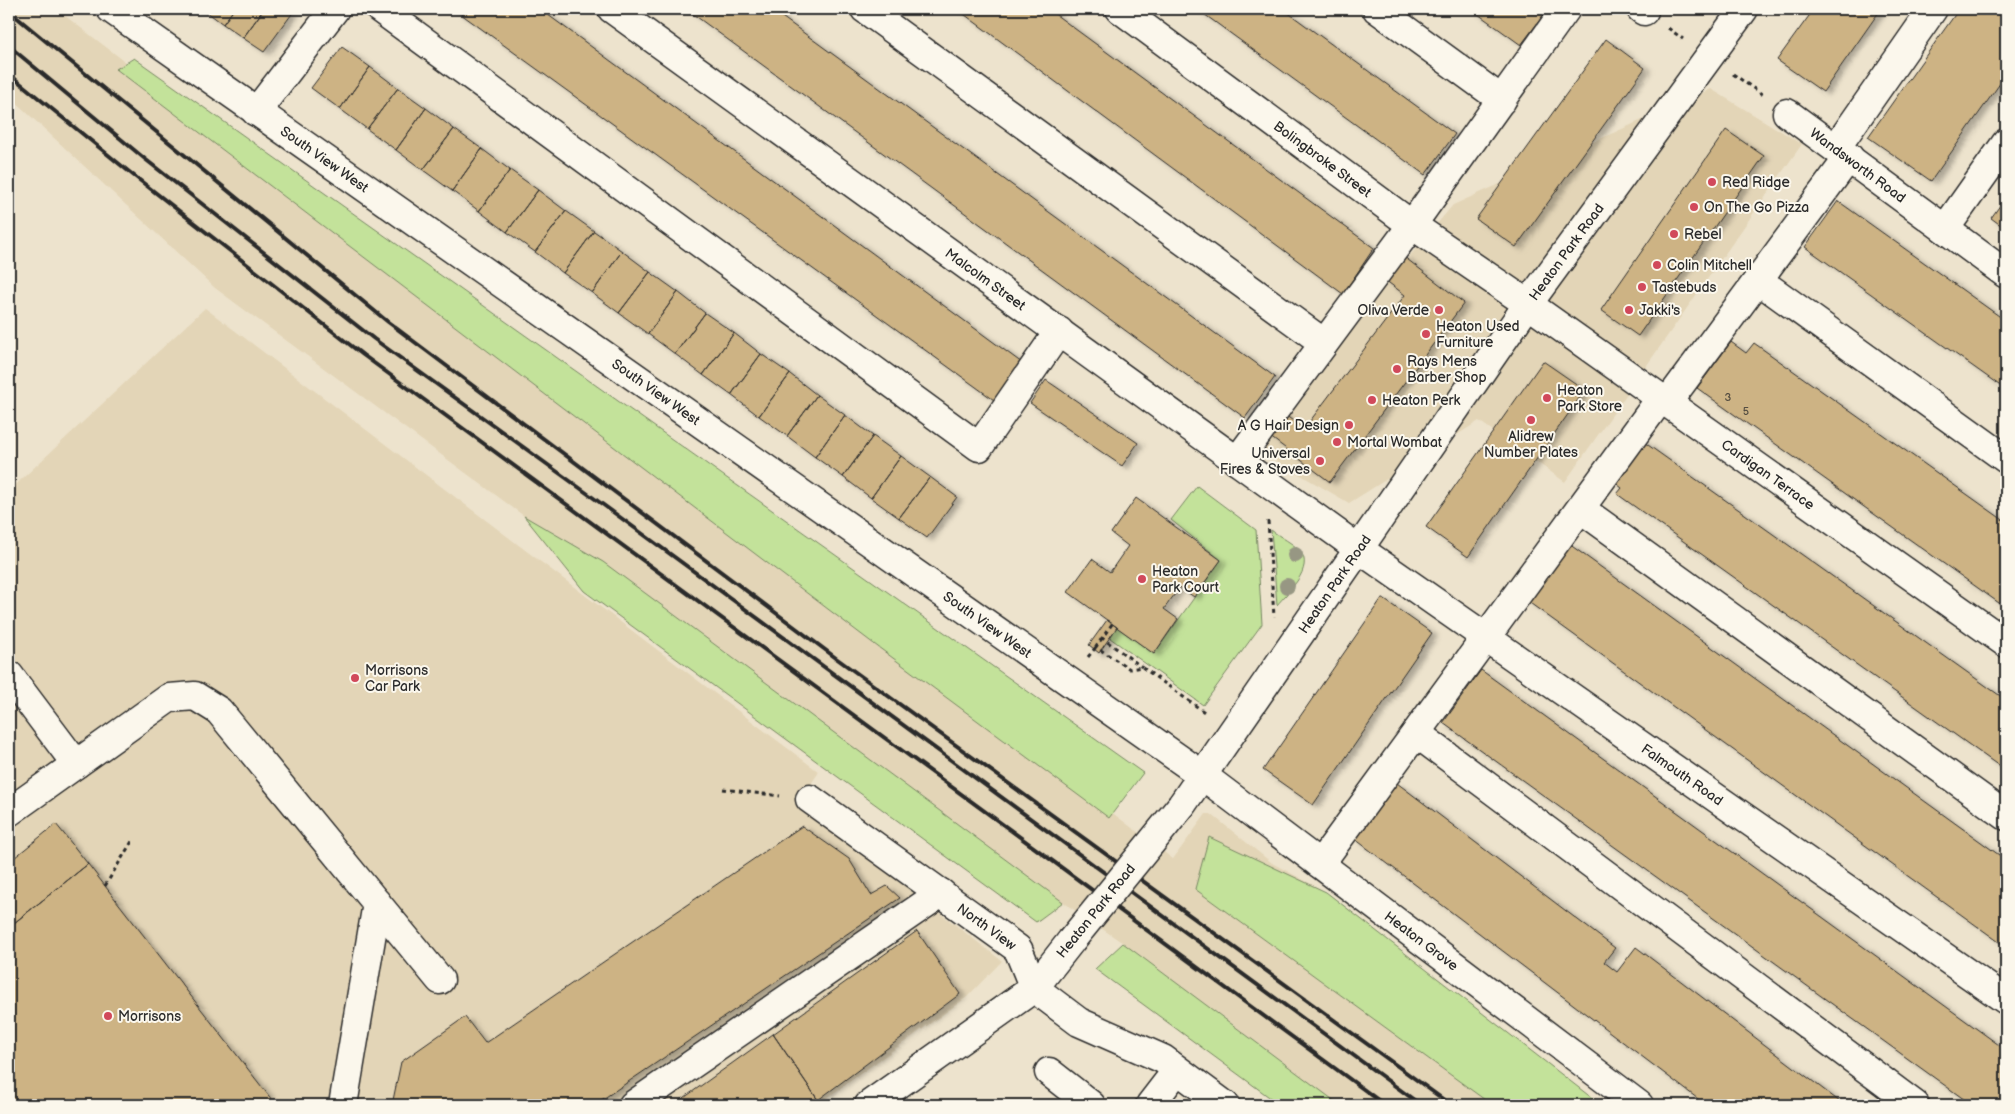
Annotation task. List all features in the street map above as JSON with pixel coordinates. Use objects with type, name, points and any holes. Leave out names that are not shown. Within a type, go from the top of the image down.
[{"type":"street","name":"South View West","points":[[112,9],[1202,775]]},
{"type":"street","points":[[256,112],[335,9]]},
{"type":"street","points":[[380,9],[979,447],[1059,332]]},
{"type":"street","name":"Malcolm Street","points":[[612,9],[1359,549]]},
{"type":"street","points":[[865,9],[1324,343]]},
{"type":"street","name":"Bolingbroke Street","points":[[1120,9],[1412,225],[1528,304]]},
{"type":"street","points":[[1377,9],[1502,100]]},
{"type":"street","points":[[1238,461],[1412,225],[1566,9]]},
{"type":"street","name":"Heaton Park Road","points":[[869,1105],[1034,988],[1181,806],[1528,304],[1744,9]]},
{"type":"street","points":[[1320,864],[1580,509],[1758,280],[1843,153],[1933,9]]},
{"type":"street","name":"Wandsworth Road","points":[[1787,113],[2006,274]]},
{"type":"street","points":[[1945,229],[2006,143]]},
{"type":"street","points":[[1758,280],[2006,459]]},
{"type":"street","name":"Cardigan Terrace","points":[[1528,304],[2006,643]]},
{"type":"street","points":[[1580,509],[2006,816]]},
{"type":"street","name":"Falmouth Road","points":[[1359,549],[2006,1000]]},
{"type":"street","points":[[10,679],[76,764]]},
{"type":"street","points":[[9,812],[169,698],[195,696],[219,711],[440,980]]},
{"type":"street","points":[[1416,732],[1915,1105]]},
{"type":"street","name":"Heaton Grove","points":[[1202,775],[1639,1105]]},
{"type":"street","name":"North View","points":[[810,799],[1018,949],[1034,988],[1078,1022],[1162,1059],[1225,1105]]},
{"type":"street","points":[[633,1105],[941,893]]},
{"type":"street","points":[[343,1105],[377,903]]},
{"type":"street","points":[[1150,1105],[1177,1070]]},
{"type":"street","points":[[1049,1072],[1091,1105]]},
{"type":"path","points":[[1642,10],[1787,113]]},
{"type":"path","points":[[1265,481],[1274,618]]},
{"type":"path","points":[[1090,655],[1112,624]]},
{"type":"path","points":[[1102,638],[1232,732]]},
{"type":"path","points":[[1096,647],[1130,669],[1142,667]]},
{"type":"path","points":[[723,789],[810,799]]},
{"type":"path","points":[[105,886],[134,838]]},
{"type":"shaded area","points":[[9,9],[56,9],[1173,859],[1206,814],[1211,814],[1272,863],[1326,892],[1601,1105],[1280,1105],[1095,969],[1123,943],[1063,902],[1036,922],[584,591],[524,516],[215,288],[9,96]]},
{"type":"shaded area","points":[[1711,89],[1802,144],[1565,482],[1479,421],[1349,503],[1249,445],[1453,205]]},
{"type":"shaded area","name":"Morrisons Car Park","points":[[205,308],[819,772],[798,803],[1002,961],[967,997],[817,1105],[9,1105],[9,491]]},
{"type":"green space","points":[[134,58],[1143,773],[1109,818],[874,644],[116,69]]},
{"type":"green space","points":[[1197,486],[1256,530],[1262,624],[1203,705],[1110,638],[1117,627],[1154,654],[1221,560],[1171,520]]},
{"type":"green space","points":[[524,516],[603,562],[1063,902],[1036,922],[584,591]]},
{"type":"green space","points":[[1271,530],[1297,548],[1304,558],[1304,565],[1298,580],[1277,605]]},
{"type":"green space","points":[[1209,837],[1326,892],[1601,1105],[1492,1105],[1195,889]]},
{"type":"green space","points":[[1123,943],[1340,1105],[1280,1105],[1095,969]]},
{"type":"building","points":[[203,9],[234,9],[223,24]]},
{"type":"building","points":[[234,9],[264,9],[243,38],[223,24]]},
{"type":"building","points":[[264,9],[294,11],[264,52],[243,38]]},
{"type":"building","points":[[454,9],[540,9],[1022,363],[994,400]]},
{"type":"building","points":[[686,9],[771,9],[1275,377],[1245,418]]},
{"type":"building","points":[[957,9],[1048,9],[1374,248],[1343,294]]},
{"type":"building","points":[[1197,9],[1283,9],[1455,134],[1425,175]]},
{"type":"building","points":[[1471,9],[1548,9],[1521,45]]},
{"type":"building","points":[[1814,9],[1881,9],[1823,92],[1777,60]]},
{"type":"building","points":[[1959,9],[2006,9],[2006,75],[1931,181],[1868,137]]},
{"type":"building","points":[[1606,39],[1645,68],[1516,247],[1476,219]]},
{"type":"building","points":[[342,47],[370,67],[340,109],[311,88]]},
{"type":"building","points":[[370,67],[398,88],[367,129],[340,109]]},
{"type":"building","points":[[398,88],[426,108],[396,150],[367,129]]},
{"type":"building","points":[[426,108],[454,129],[423,170],[396,150]]},
{"type":"building","points":[[454,129],[482,149],[452,191],[423,170]]},
{"type":"building","points":[[1726,130],[1764,156],[1638,336],[1601,310]]},
{"type":"building","points":[[482,149],[510,170],[479,211],[452,191]]},
{"type":"building","points":[[510,170],[538,190],[507,232],[479,211]]},
{"type":"building","points":[[538,190],[566,211],[535,252],[507,232]]},
{"type":"building","points":[[2006,197],[2006,229],[1991,218]]},
{"type":"building","points":[[1838,201],[2006,321],[2006,390],[1805,247]]},
{"type":"building","points":[[566,211],[594,231],[563,273],[535,252]]},
{"type":"building","points":[[594,231],[622,251],[592,293],[563,273]]},
{"type":"building","points":[[622,251],[650,272],[619,313],[592,293]]},
{"type":"building","points":[[1403,256],[1464,303],[1330,482],[1265,433],[1281,412],[1304,429],[1405,295],[1385,280]]},
{"type":"building","points":[[650,272],[678,292],[648,334],[619,313]]},
{"type":"building","points":[[678,292],[705,313],[675,354],[648,334]]},
{"type":"building","points":[[705,313],[734,333],[703,375],[675,354]]},
{"type":"building","points":[[734,333],[761,354],[731,395],[703,375]]},
{"type":"building","points":[[1731,342],[1746,353],[1754,343],[2006,522],[2006,608],[1697,388]]},
{"type":"building","points":[[761,354],[790,374],[759,416],[731,395]]},
{"type":"building","points":[[1543,361],[1585,390],[1468,557],[1426,527]]},
{"type":"building","points":[[790,374],[817,395],[787,436],[759,416]]},
{"type":"building","points":[[1046,380],[1138,443],[1122,466],[1030,403]]},
{"type":"building","points":[[817,395],[845,415],[815,457],[787,436]]},
{"type":"building","points":[[845,415],[873,436],[843,477],[815,457]]},
{"type":"building","points":[[873,436],[901,456],[871,498],[843,477]]},
{"type":"building","points":[[1641,440],[2006,700],[2006,771],[1617,494],[1622,488],[1613,481]]},
{"type":"building","points":[[901,456],[930,477],[899,518],[871,498]]},
{"type":"building","points":[[930,477],[957,497],[927,538],[899,518]]},
{"type":"building","name":"Heaton Park Court","points":[[1136,498],[1221,560],[1194,597],[1180,587],[1164,609],[1178,619],[1154,654],[1068,592],[1092,559],[1110,572],[1128,546],[1111,533]]},
{"type":"building","points":[[1569,544],[2006,860],[2006,947],[1527,601]]},
{"type":"building","points":[[1382,598],[1432,633],[1313,805],[1263,770]]},
{"type":"building","points":[[1107,620],[1117,627],[1099,653],[1089,645]]},
{"type":"building","points":[[1481,670],[2006,1050],[2006,1105],[1972,1105],[1443,723]]},
{"type":"building","points":[[1397,783],[1615,948],[1604,962],[1617,972],[1636,947],[1844,1105],[1706,1105],[1355,839]]},
{"type":"building","points":[[56,824],[88,864],[9,927],[9,862]]},
{"type":"building","points":[[802,826],[849,859],[871,895],[887,886],[900,898],[594,1105],[392,1105],[401,1062],[465,1017],[485,1043]]},
{"type":"building","name":"Morrisons","points":[[88,864],[276,1105],[9,1105],[9,927]]},
{"type":"building","points":[[917,931],[960,994],[818,1100],[773,1034]]},
{"type":"building","points":[[773,1034],[818,1100],[810,1105],[674,1105]]},
{"type":"railway","points":[[9,11],[388,322],[836,658],[1451,1105]]},
{"type":"railway","points":[[9,46],[145,159],[374,339],[1421,1105]]},
{"type":"railway","points":[[9,74],[133,175],[363,355],[1385,1105]]},
{"type":"place","name":"Red Ridge","points":[[1712,182]]},
{"type":"place","name":"On The Go Pizza","points":[[1694,207]]},
{"type":"place","name":"Rebel","points":[[1674,234]]},
{"type":"place","name":"Colin Mitchell","points":[[1657,265]]},
{"type":"place","name":"Tastebuds","points":[[1642,287]]},
{"type":"place","name":"Oliva Verde","points":[[1439,310]]},
{"type":"place","name":"Jakki's","points":[[1629,310]]},
{"type":"place","name":"Heaton Used Furniture","points":[[1426,334]]},
{"type":"place","name":"Rays Mens Barber Shop","points":[[1397,369]]},
{"type":"place","name":"Heaton Park Store","points":[[1547,398]]},
{"type":"place","name":"Heaton Perk","points":[[1372,400]]},
{"type":"place","name":"Alidrew Number Plates","points":[[1531,420]]},
{"type":"place","name":"A G Hair Design","points":[[1349,425]]},
{"type":"place","name":"Mortal Wombat","points":[[1337,442]]},
{"type":"place","name":"Universal Fires & Stoves","points":[[1320,461]]},
{"type":"place","name":"Heaton Park Court","points":[[1142,579]]},
{"type":"place","name":"Morrisons Car Park","points":[[355,678]]},
{"type":"place","name":"Morrisons","points":[[108,1016]]}]
